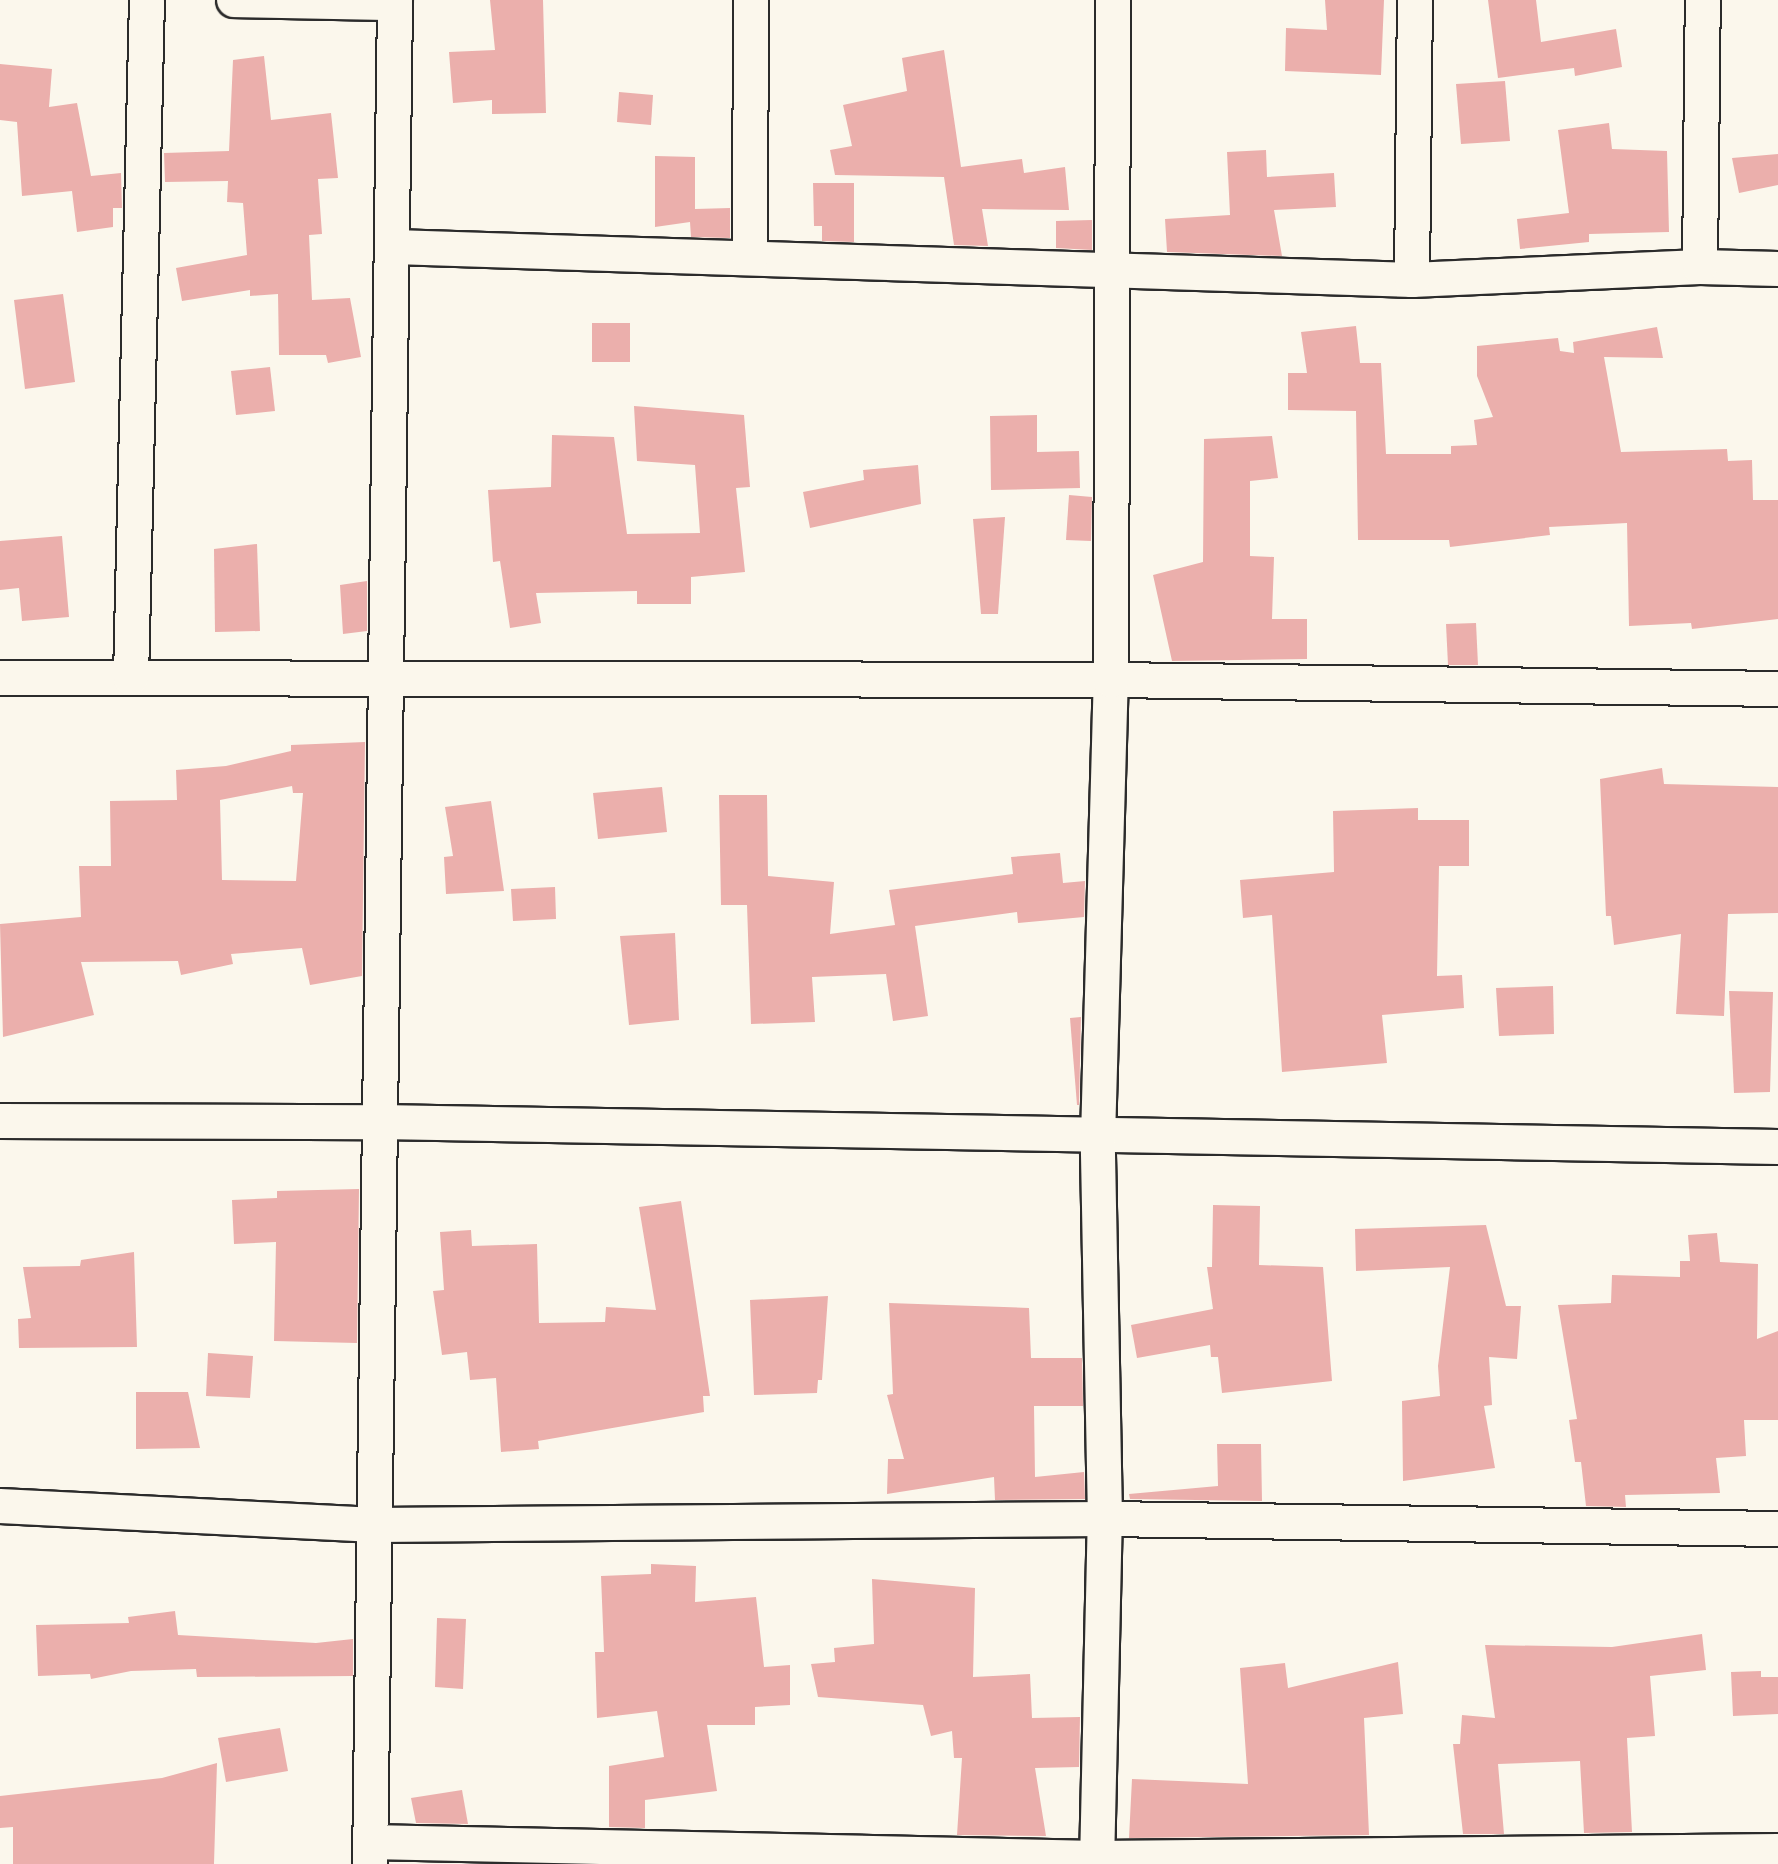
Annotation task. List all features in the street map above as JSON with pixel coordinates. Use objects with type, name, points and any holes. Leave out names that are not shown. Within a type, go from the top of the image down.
[{"type":"street","points":[[131,678],[147,0]]},
{"type":"street","points":[[234,0],[395,2],[370,1853],[1097,1861],[1778,1851]]},
{"type":"street","points":[[750,258],[751,0]]},
{"type":"street","points":[[1097,1861],[1105,1519],[1098,1138],[1111,680],[1113,0]]},
{"type":"street","points":[[1412,280],[1415,0]]},
{"type":"street","points":[[1700,267],[1703,0]]},
{"type":"street","points":[[394,247],[1110,267],[1412,280],[1700,267],[1778,269]]},
{"type":"street","points":[[0,678],[1111,680],[1778,689]]},
{"type":"street","points":[[0,1121],[380,1122],[1098,1138],[1778,1147]]},
{"type":"street","points":[[0,1506],[376,1525],[1105,1519],[1778,1529]]},
{"type":"building","points":[[490,0],[543,0],[546,113],[492,114],[492,100],[453,103],[449,52],[495,50]]},
{"type":"building","points":[[1325,0],[1384,0],[1381,75],[1285,71],[1286,28],[1327,30]]},
{"type":"building","points":[[1488,0],[1536,0],[1541,42],[1616,29],[1622,67],[1575,76],[1574,68],[1498,78]]},
{"type":"building","points":[[944,50],[961,167],[1022,159],[1024,173],[1065,167],[1069,210],[982,209],[988,246],[954,245],[944,177],[835,175],[830,150],[852,146],[843,105],[907,91],[902,58]]},
{"type":"building","points":[[264,56],[271,120],[331,113],[338,178],[318,179],[322,234],[309,235],[312,300],[350,298],[361,357],[328,363],[326,355],[279,355],[278,294],[250,296],[250,290],[182,301],[176,268],[247,255],[243,203],[227,202],[228,181],[165,182],[164,153],[229,151],[233,60]]},
{"type":"building","points":[[0,64],[52,69],[49,107],[77,103],[91,176],[121,173],[122,208],[113,208],[113,227],[77,232],[72,191],[22,196],[17,122],[0,120]]},
{"type":"building","points":[[1505,81],[1510,141],[1461,144],[1456,84]]},
{"type":"building","points":[[619,92],[653,95],[651,125],[617,122]]},
{"type":"building","points":[[1609,123],[1612,149],[1667,151],[1669,232],[1589,234],[1589,242],[1520,249],[1517,219],[1569,213],[1558,130]]},
{"type":"building","points":[[1266,150],[1267,177],[1334,173],[1336,207],[1274,210],[1282,256],[1167,252],[1165,219],[1230,215],[1227,152]]},
{"type":"building","points":[[1778,154],[1778,185],[1739,193],[1732,158]]},
{"type":"building","points":[[655,156],[695,157],[695,209],[730,208],[730,238],[691,237],[690,222],[655,227]]},
{"type":"building","points":[[813,183],[854,183],[854,242],[822,241],[822,226],[814,226]]},
{"type":"building","points":[[1092,220],[1092,250],[1056,248],[1056,221]]},
{"type":"building","points":[[63,294],[75,382],[25,389],[14,300]]},
{"type":"building","points":[[592,323],[630,323],[630,362],[592,362]]},
{"type":"building","points":[[1356,326],[1360,363],[1381,363],[1386,454],[1451,454],[1451,446],[1477,445],[1474,420],[1493,417],[1477,376],[1477,346],[1558,338],[1560,351],[1574,353],[1573,342],[1657,327],[1663,358],[1604,357],[1621,452],[1727,449],[1728,461],[1752,460],[1753,500],[1778,500],[1778,619],[1692,629],[1691,623],[1629,626],[1627,523],[1549,527],[1550,535],[1450,547],[1449,540],[1358,540],[1356,411],[1288,410],[1288,373],[1307,373],[1301,332]]},
{"type":"building","points":[[270,367],[275,411],[236,415],[231,371]]},
{"type":"building","points":[[634,406],[744,415],[750,487],[736,488],[745,572],[691,577],[691,604],[637,604],[637,591],[536,593],[541,623],[510,628],[500,561],[493,562],[488,490],[551,487],[552,435],[614,437],[627,534],[700,533],[695,465],[637,461]]},
{"type":"building","points":[[1037,415],[1037,452],[1079,451],[1080,488],[991,490],[990,416]]},
{"type":"building","points":[[1272,436],[1278,478],[1250,481],[1250,556],[1274,557],[1272,619],[1307,619],[1307,659],[1172,661],[1153,575],[1203,562],[1204,439]]},
{"type":"building","points":[[918,465],[921,504],[810,528],[803,492],[864,480],[863,470]]},
{"type":"building","points":[[1069,495],[1092,497],[1091,541],[1066,540]]},
{"type":"building","points":[[1005,517],[998,614],[981,614],[973,519]]},
{"type":"building","points":[[62,536],[69,617],[22,621],[19,588],[0,590],[0,541]]},
{"type":"building","points":[[257,544],[260,631],[215,632],[214,549]]},
{"type":"building","points":[[367,581],[367,631],[343,634],[340,585]]},
{"type":"building","points":[[1476,623],[1478,665],[1448,665],[1446,624]]},
{"type":"building","points":[[365,742],[362,976],[310,985],[302,948],[231,954],[233,964],[181,975],[178,961],[81,962],[94,1015],[3,1037],[0,924],[81,917],[79,866],[111,866],[110,801],[177,800],[176,770],[226,766],[291,751],[291,745]],"holes":[[[292,786],[293,793],[303,793],[296,881],[222,880],[220,800]]]},
{"type":"building","points":[[1662,768],[1664,784],[1778,787],[1778,913],[1728,914],[1724,1016],[1676,1014],[1681,934],[1614,945],[1611,916],[1606,916],[1600,779]]},
{"type":"building","points":[[662,787],[667,832],[598,839],[593,793]]},
{"type":"building","points":[[719,795],[767,795],[768,876],[834,882],[830,934],[895,925],[889,890],[1013,874],[1011,857],[1060,853],[1063,883],[1085,881],[1084,917],[1018,923],[1017,912],[915,926],[928,1016],[893,1021],[886,974],[812,977],[815,1022],[751,1024],[747,905],[721,905]]},
{"type":"building","points":[[491,801],[504,891],[446,894],[444,857],[453,856],[445,807]]},
{"type":"building","points":[[1418,808],[1418,820],[1469,820],[1469,866],[1439,866],[1437,976],[1462,975],[1464,1008],[1382,1015],[1387,1063],[1282,1072],[1272,915],[1243,918],[1240,880],[1334,872],[1333,811]]},
{"type":"building","points":[[555,887],[556,919],[513,921],[511,889]]},
{"type":"building","points":[[675,933],[679,1020],[629,1025],[620,936]]},
{"type":"building","points":[[1553,986],[1554,1034],[1499,1036],[1496,988]]},
{"type":"building","points":[[1729,991],[1773,992],[1770,1092],[1734,1093]]},
{"type":"building","points":[[1081,1017],[1079,1105],[1077,1105],[1070,1018]]},
{"type":"building","points":[[359,1189],[357,1343],[274,1341],[276,1242],[234,1244],[232,1200],[277,1198],[277,1191]]},
{"type":"building","points":[[681,1201],[710,1396],[703,1396],[704,1412],[538,1441],[539,1449],[501,1452],[496,1378],[470,1380],[467,1352],[442,1355],[433,1291],[444,1290],[440,1232],[471,1230],[472,1246],[537,1244],[539,1323],[605,1322],[606,1307],[656,1310],[639,1207]]},
{"type":"building","points":[[1213,1205],[1260,1206],[1259,1265],[1323,1267],[1332,1381],[1222,1393],[1218,1357],[1211,1357],[1210,1345],[1137,1358],[1131,1325],[1213,1309],[1207,1267],[1212,1267]]},
{"type":"building","points":[[1486,1225],[1506,1306],[1521,1306],[1517,1359],[1489,1357],[1492,1405],[1484,1406],[1495,1468],[1403,1481],[1402,1401],[1440,1396],[1438,1366],[1450,1267],[1356,1271],[1355,1229]]},
{"type":"building","points":[[1717,1233],[1720,1262],[1758,1264],[1757,1339],[1778,1331],[1778,1420],[1744,1420],[1746,1456],[1716,1458],[1720,1493],[1625,1495],[1626,1507],[1586,1506],[1581,1462],[1575,1462],[1569,1420],[1577,1419],[1558,1305],[1611,1303],[1612,1275],[1680,1277],[1680,1261],[1690,1261],[1688,1235]]},
{"type":"building","points":[[134,1252],[137,1347],[19,1348],[18,1319],[31,1318],[23,1267],[80,1266],[81,1260]]},
{"type":"building","points":[[828,1296],[822,1380],[818,1380],[817,1393],[754,1395],[750,1300]]},
{"type":"building","points":[[889,1303],[1029,1308],[1031,1358],[1082,1358],[1083,1406],[1034,1406],[1035,1477],[1084,1472],[1085,1499],[995,1500],[994,1477],[887,1494],[888,1459],[904,1459],[887,1395],[893,1394]]},
{"type":"building","points":[[208,1353],[253,1356],[250,1398],[206,1396]]},
{"type":"building","points":[[136,1392],[188,1392],[200,1448],[136,1449]]},
{"type":"building","points":[[1217,1444],[1261,1444],[1262,1501],[1130,1499],[1129,1494],[1218,1486]]},
{"type":"building","points":[[651,1564],[696,1566],[695,1602],[756,1597],[764,1667],[790,1665],[790,1705],[755,1707],[755,1725],[707,1725],[717,1791],[645,1800],[645,1828],[609,1827],[609,1766],[664,1757],[657,1711],[597,1718],[595,1652],[604,1652],[601,1576],[651,1574]]},
{"type":"building","points":[[872,1579],[975,1588],[973,1677],[1030,1674],[1032,1718],[1080,1717],[1079,1767],[1035,1768],[1046,1836],[957,1835],[962,1758],[954,1758],[952,1731],[931,1736],[923,1705],[818,1697],[811,1664],[835,1662],[834,1648],[874,1644]]},
{"type":"building","points":[[175,1611],[178,1635],[316,1643],[353,1639],[353,1676],[197,1677],[196,1669],[131,1671],[91,1679],[90,1674],[38,1676],[36,1625],[129,1623],[128,1617]]},
{"type":"building","points":[[437,1618],[466,1619],[463,1689],[435,1687]]},
{"type":"building","points":[[1702,1634],[1706,1670],[1650,1676],[1655,1736],[1627,1738],[1632,1832],[1584,1833],[1580,1761],[1498,1764],[1504,1834],[1463,1834],[1453,1744],[1460,1744],[1462,1715],[1495,1718],[1485,1645],[1612,1647]]},
{"type":"building","points":[[1398,1662],[1403,1714],[1364,1718],[1369,1835],[1129,1838],[1132,1779],[1248,1784],[1240,1668],[1285,1663],[1288,1688]]},
{"type":"building","points":[[1761,1671],[1761,1677],[1778,1677],[1778,1714],[1733,1716],[1731,1672]]},
{"type":"building","points":[[280,1728],[288,1771],[226,1782],[218,1738]]},
{"type":"building","points":[[217,1763],[214,1864],[13,1864],[13,1827],[0,1828],[0,1796],[162,1778]]},
{"type":"building","points":[[462,1790],[468,1824],[416,1823],[411,1798]]}]
